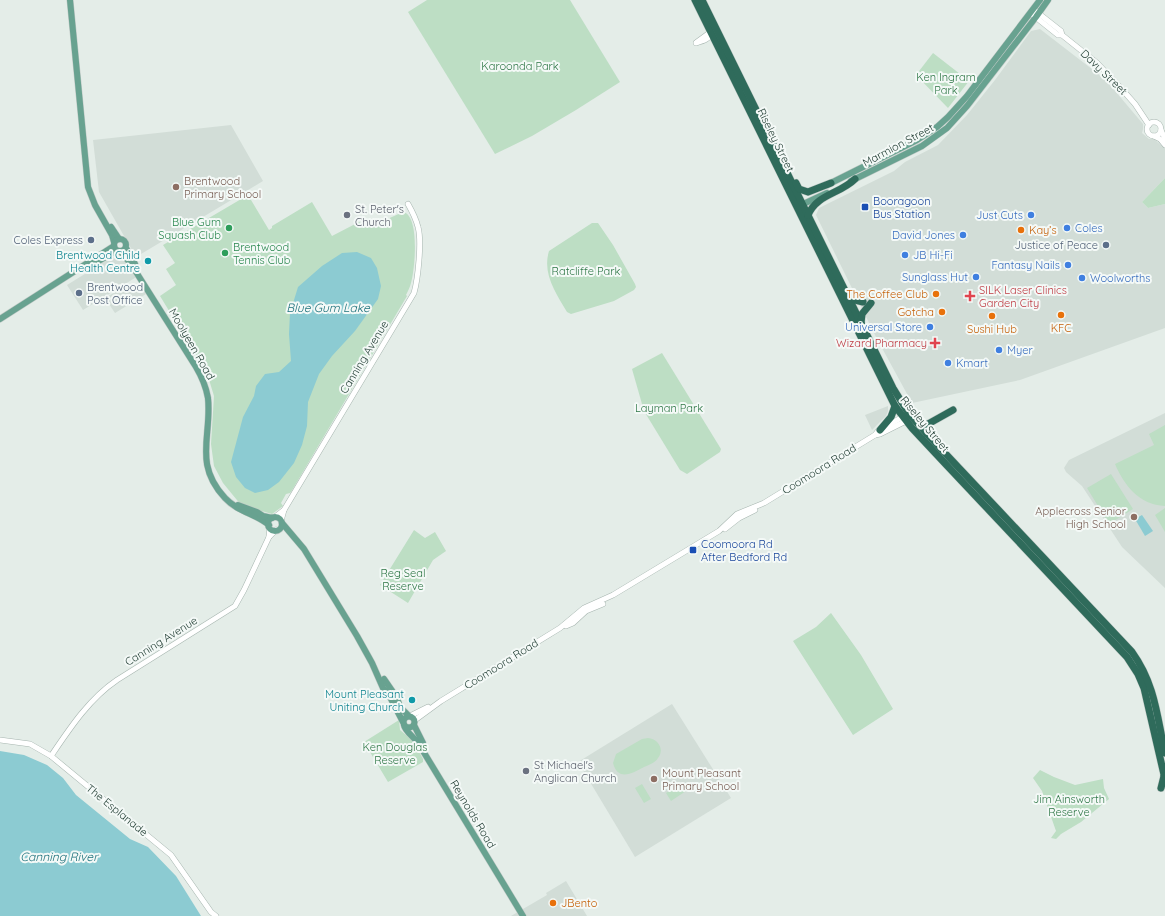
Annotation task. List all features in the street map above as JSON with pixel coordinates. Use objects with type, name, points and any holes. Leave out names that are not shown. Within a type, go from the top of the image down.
[{"type":"highway","name":"Riseley Street","points":[[695,0],[711,34],[799,203],[895,406],[926,434],[1132,652],[1144,671],[1150,685],[1165,753]]},
{"type":"highway","name":"Riseley Street","points":[[702,0],[781,160],[799,203],[808,215],[908,417],[940,458],[1127,657],[1138,674],[1144,688],[1165,777],[1161,788],[1165,786]]},
{"type":"highway","points":[[781,160],[788,166],[799,189],[804,191],[813,191],[831,183]]},
{"type":"highway","points":[[808,215],[816,202],[847,186],[855,179]]},
{"type":"highway","points":[[843,286],[848,289],[854,300],[863,302]]},
{"type":"highway","points":[[861,323],[862,314],[871,303]]},
{"type":"highway","points":[[877,432],[891,417],[895,406]]},
{"type":"highway","points":[[926,434],[928,424],[953,410]]},
{"type":"main road","name":"Moolyeen Road","points":[[70,0],[87,182],[95,205],[118,246],[206,379],[211,398],[208,454],[209,462],[218,481],[229,498],[239,506],[257,512],[263,516],[274,517]]},
{"type":"main road","name":"Moolyeen Road","points":[[73,0],[91,185],[97,202],[118,246],[137,273],[196,367],[204,383],[208,402],[205,450],[212,479],[221,494],[231,504],[264,521],[269,526]]},
{"type":"main road","name":"Marmion Street","points":[[799,203],[855,179],[922,146],[947,128],[967,106],[1035,13],[1040,0]]},
{"type":"main road","name":"Marmion Street","points":[[799,203],[831,183],[917,140],[948,117],[1035,13],[1048,0]]},
{"type":"main road","points":[[0,319],[118,246]]},
{"type":"main road","points":[[274,517],[279,518],[282,522]]},
{"type":"main road","name":"Canning Avenue","points":[[269,526],[270,520],[274,517]]},
{"type":"main road","name":"Canning Avenue","points":[[277,530],[281,527],[282,522]]},
{"type":"main road","name":"Reynolds Road","points":[[282,522],[304,549],[372,663],[404,723],[406,731],[417,741],[455,800],[523,916]]},
{"type":"main road","points":[[269,526],[273,530],[289,532]]},
{"type":"main road","name":"Reynolds Road","points":[[372,663],[395,696],[400,707],[412,719],[455,800]]},
{"type":"main road","points":[[404,718],[412,719],[409,728],[404,723],[404,718]]},
{"type":"main road","name":"Reynolds Road","points":[[496,868],[528,916]]},
{"type":"street","points":[[708,11],[707,16],[713,29],[711,34],[722,41]]},
{"type":"street","name":"Davy Street","points":[[1035,13],[1061,31],[1062,35],[1102,68],[1150,124]]},
{"type":"street","points":[[1165,139],[1159,124],[1150,124],[1148,129],[1149,133],[1160,139],[1165,145]]},
{"type":"street","points":[[1154,136],[1161,130]]},
{"type":"street","name":"Canning Avenue","points":[[282,522],[284,510],[414,293],[417,272],[419,232],[417,223],[408,204]]},
{"type":"street","name":"Coomoora Road","points":[[412,719],[560,628],[573,623],[586,611],[599,606],[613,595],[719,531],[737,514],[764,503],[877,432],[908,417]]},
{"type":"street","name":"Canning Avenue","points":[[274,517],[284,510]]},
{"type":"street","name":"Canning Avenue","points":[[269,526],[269,537]]},
{"type":"street","name":"Canning Avenue","points":[[51,756],[77,718],[106,688],[235,606],[269,537],[277,530]]},
{"type":"street","name":"The Esplanade","points":[[0,740],[30,744],[51,756],[171,856],[213,915]]},
{"type":"shaded area","points":[[1040,29],[1097,73],[1110,85],[1143,124],[1142,133],[1149,139],[1153,138],[1165,149],[1165,178],[1142,202],[1148,208],[1165,204],[1165,328],[1020,380],[912,403],[876,337],[816,215],[819,208],[894,171],[905,162],[938,145],[967,115],[1031,31]]},
{"type":"shaded area","name":"Brentwood Primary School","points":[[231,125],[263,181],[136,257],[99,192],[93,140]]},
{"type":"shaded area","points":[[114,256],[122,256],[138,276],[83,310],[67,285]]},
{"type":"shaded area","points":[[129,284],[132,290],[140,285],[146,294],[115,313],[105,298]]},
{"type":"shaded area","points":[[888,406],[886,416],[872,430],[865,415]]},
{"type":"shaded area","name":"Applecross Senior High School","points":[[1165,413],[1165,588],[1122,547],[1082,486],[1066,472],[1064,468],[1069,460]]},
{"type":"shaded area","name":"Mount Pleasant Primary School","points":[[672,704],[731,798],[635,857],[578,762]]},
{"type":"shaded area","points":[[566,881],[587,916],[511,916],[547,895],[546,893]]},
{"type":"green space","name":"Karoonda Park","points":[[427,0],[570,0],[620,82],[532,136],[495,154],[408,12]]},
{"type":"green space","name":"Ken Ingram Park","points":[[933,53],[969,81],[948,108],[916,75]]},
{"type":"green space","points":[[1165,178],[1165,204],[1148,208],[1142,202]]},
{"type":"green space","points":[[248,195],[269,230],[272,226],[312,202],[332,236],[359,222],[367,227],[372,226],[403,212],[408,215],[412,222],[415,243],[413,276],[410,288],[406,295],[407,296],[291,492],[286,494],[281,503],[283,506],[272,514],[241,505],[223,483],[214,466],[211,444],[214,396],[207,373],[160,296],[176,285],[166,269],[175,263],[163,245]]},
{"type":"green space","name":"Ratcliffe Park","points":[[592,223],[598,223],[613,245],[636,287],[634,290],[614,301],[571,314],[567,312],[551,283],[547,268],[547,259],[549,251]]},
{"type":"green space","name":"Layman Park","points":[[662,353],[721,449],[720,452],[687,474],[680,470],[644,411],[632,369]]},
{"type":"green space","points":[[1165,425],[1165,506],[1156,505],[1140,498],[1128,486],[1115,464],[1154,445],[1149,434]]},
{"type":"green space","points":[[1111,474],[1133,509],[1109,524],[1087,488]]},
{"type":"green space","points":[[1165,508],[1165,532],[1155,515]]},
{"type":"green space","name":"Reg Seal Reserve","points":[[414,530],[425,538],[435,532],[446,551],[433,560],[408,603],[380,585]]},
{"type":"green space","points":[[831,613],[861,655],[893,709],[853,735],[793,641],[816,627]]},
{"type":"green space","name":"Ken Douglas Reserve","points":[[399,720],[400,730],[413,741],[423,759],[423,762],[388,782],[364,742]]},
{"type":"green space","points":[[648,738],[655,740],[661,748],[660,755],[657,760],[652,764],[631,773],[622,774],[618,772],[613,763],[616,754],[642,739]]},
{"type":"green space","name":"Jim Ainsworth Reserve","points":[[1040,770],[1075,785],[1103,779],[1104,788],[1109,799],[1081,822],[1061,834],[1056,839],[1051,838],[1056,831],[1042,791],[1033,778]]},
{"type":"green space","points":[[682,783],[686,791],[671,801],[666,793]]},
{"type":"green space","points":[[642,784],[651,799],[644,803],[635,788]]},
{"type":"water","name":"Blue Gum Lake","points":[[357,252],[371,258],[377,268],[381,286],[378,299],[355,331],[332,356],[319,374],[308,402],[307,426],[302,445],[294,463],[279,482],[268,490],[255,493],[245,488],[236,477],[231,462],[243,417],[254,396],[256,386],[265,374],[279,372],[291,361],[289,334],[290,313],[298,287],[322,266],[342,253]]},
{"type":"water","points":[[1142,515],[1153,531],[1145,536],[1135,519]]},
{"type":"water","name":"Canning River","points":[[0,751],[24,755],[47,765],[63,778],[76,795],[130,839],[148,847],[176,876],[201,916],[0,916]]},
{"type":"place","name":"Brentwood Primary School","points":[[176,187]]},
{"type":"place","name":"Booragoon Bus Station","points":[[865,207]]},
{"type":"place","name":"St. Peter's Church","points":[[347,215]]},
{"type":"place","name":"Just Cuts","points":[[1031,215]]},
{"type":"place","name":"Blue Gum Squash Club","points":[[229,228]]},
{"type":"place","name":"Coles","points":[[1067,228]]},
{"type":"place","name":"Kay’s","points":[[1021,230]]},
{"type":"place","name":"David Jones","points":[[963,235]]},
{"type":"place","name":"Coles Express","points":[[91,240]]},
{"type":"place","name":"Justice of Peace","points":[[1106,245]]},
{"type":"place","name":"Brentwood Tennis Club","points":[[225,253]]},
{"type":"place","name":"JB Hi-Fi","points":[[905,255]]},
{"type":"place","name":"Brentwood Child Health Centre","points":[[148,261]]},
{"type":"place","name":"Fantasy Nails","points":[[1068,265]]},
{"type":"place","name":"Sunglass Hut","points":[[976,277]]},
{"type":"place","name":"Woolworths","points":[[1082,278]]},
{"type":"place","name":"Brentwood Post Office","points":[[79,293]]},
{"type":"place","name":"The Coffee Club","points":[[936,294]]},
{"type":"place","name":"SILK Laser Clinics Garden City","points":[[970,296]]},
{"type":"place","name":"Gotcha","points":[[942,312]]},
{"type":"place","name":"KFC","points":[[1061,315]]},
{"type":"place","name":"Sushi Hub","points":[[992,316]]},
{"type":"place","name":"Universal Store","points":[[930,327]]},
{"type":"place","name":"Wizard Pharmacy","points":[[935,343]]},
{"type":"place","name":"Myer","points":[[999,350]]},
{"type":"place","name":"Kmart","points":[[948,363]]},
{"type":"place","name":"Applecross Senior High School","points":[[1134,517]]},
{"type":"place","name":"Coomoora Rd After Bedford Rd","points":[[693,550]]},
{"type":"place","name":"Mount Pleasant Uniting Church","points":[[412,700]]},
{"type":"place","name":"St Michael's Anglican Church","points":[[526,771]]},
{"type":"place","name":"Mount Pleasant Primary School","points":[[654,779]]},
{"type":"place","name":"JBento","points":[[553,903]]}]
